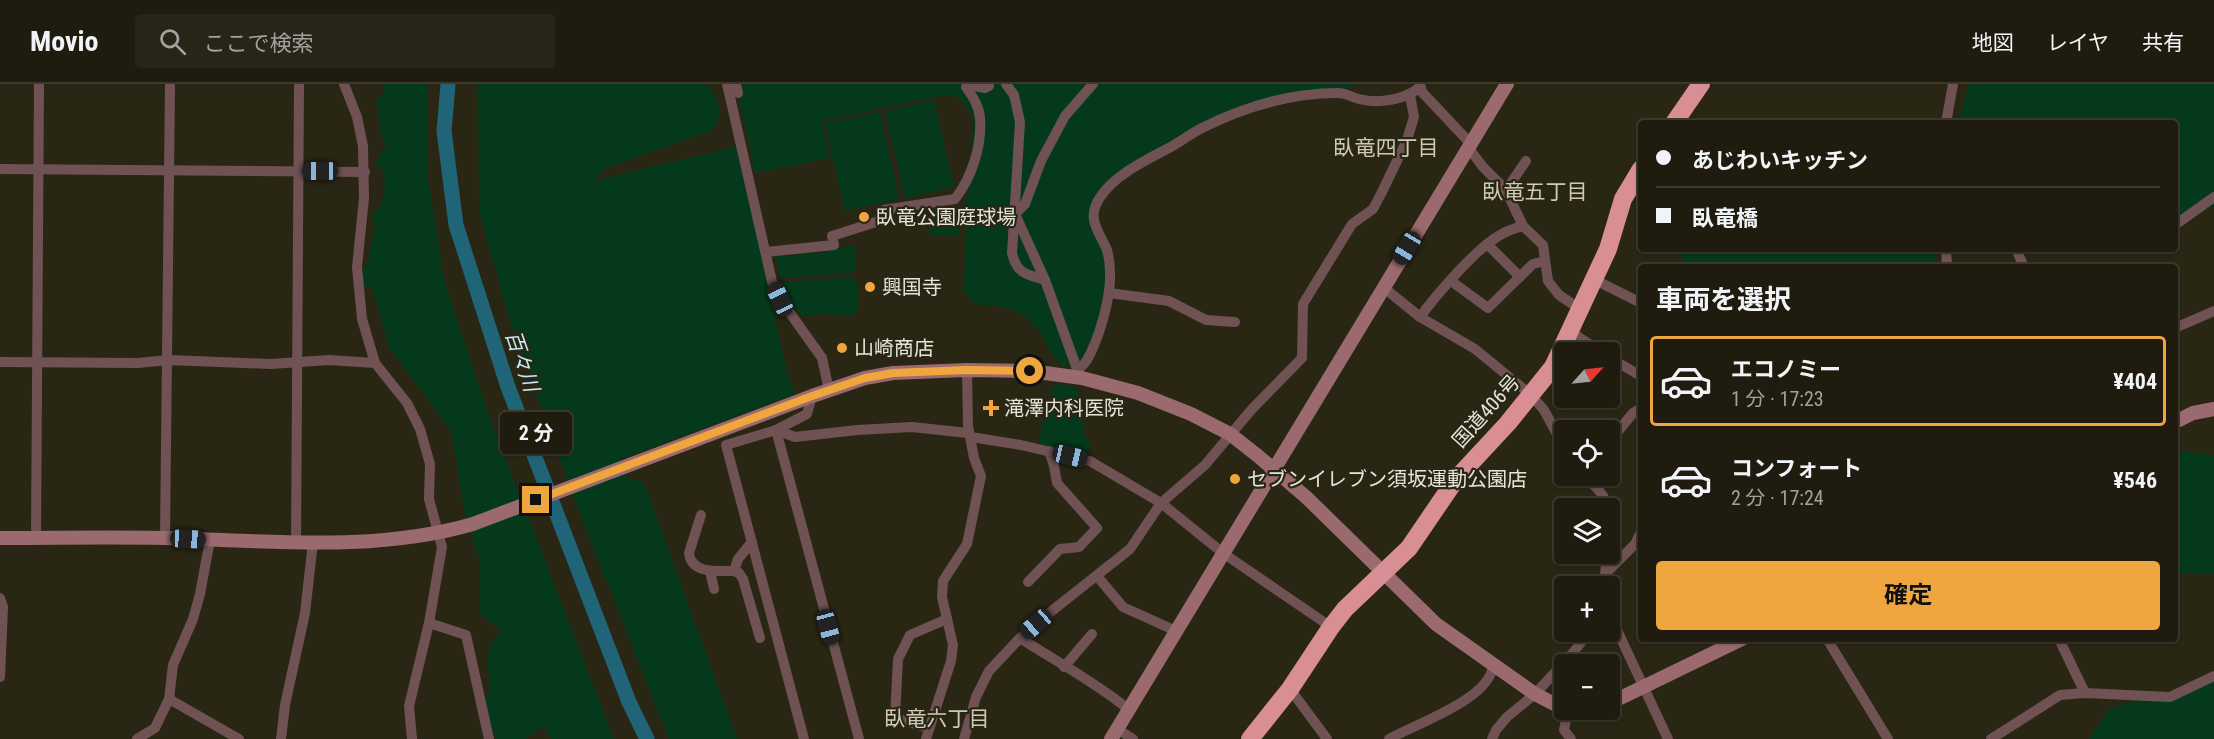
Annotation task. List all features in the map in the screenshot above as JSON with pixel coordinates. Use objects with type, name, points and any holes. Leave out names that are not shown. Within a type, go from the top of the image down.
[{"type":"highway","points":[[1676,120],[1701,84]]},
{"type":"highway","name":"国道406号","points":[[1250,739],[1290,688],[1331,627],[1346,609],[1384,574],[1421,532],[1456,479],[1553,367],[1595,280],[1608,249],[1623,199],[1638,173]]},
{"type":"street","points":[[36,538],[39,84]]},
{"type":"street","points":[[165,538],[170,84]]},
{"type":"street","points":[[296,542],[299,84]]},
{"type":"street","points":[[344,84],[357,117],[363,146],[364,172],[357,267],[362,319],[375,363],[407,403],[420,429],[430,464],[429,499],[442,547],[429,622],[409,706],[412,739]]},
{"type":"street","points":[[727,84],[774,286],[780,299],[822,358],[829,390]]},
{"type":"street","points":[[1006,84],[1014,94],[1020,122],[1012,253],[1015,264],[1022,273],[1046,280]]},
{"type":"street","points":[[1015,214],[1025,204],[1041,161],[1065,116],[1093,84]]},
{"type":"street","points":[[1133,739],[1114,734],[1507,84]]},
{"type":"street","points":[[1947,120],[1953,84]]},
{"type":"street","points":[[766,252],[834,245],[832,236],[879,221],[884,210],[955,199],[966,185],[979,137],[980,116],[975,101],[966,87],[969,85],[985,88],[989,86]]},
{"type":"street","points":[[1075,373],[1086,362],[1099,330],[1109,293],[1110,273],[1107,252],[1096,231],[1094,214],[1101,196],[1130,169],[1200,129],[1233,114],[1283,99],[1340,93],[1360,99],[1381,101],[1410,94],[1420,86],[1469,145],[1483,167],[1506,190],[1524,226],[1543,245],[1548,281],[1559,295],[1580,309]]},
{"type":"street","points":[[964,739],[967,736],[976,697],[989,671],[1020,638],[1130,549],[1161,503],[1205,465],[1230,434],[1302,357],[1303,304],[1352,224],[1373,209],[1382,192],[1407,140],[1414,117],[1410,94]]},
{"type":"street","points":[[1506,190],[1526,161]]},
{"type":"street","points":[[0,169],[364,172]]},
{"type":"street","points":[[2178,223],[2214,197]]},
{"type":"street","points":[[1015,214],[1046,280],[1075,373]]},
{"type":"street","points":[[1420,317],[1434,297],[1487,244],[1502,234],[1524,226]]},
{"type":"street","points":[[1487,244],[1520,277]]},
{"type":"street","points":[[1451,281],[1488,308],[1533,264],[1545,261]]},
{"type":"street","points":[[1595,280],[1638,302]]},
{"type":"street","points":[[1383,287],[1420,317],[1475,349],[1531,395],[1544,410],[1554,428]]},
{"type":"street","points":[[1109,293],[1168,301],[1206,320],[1235,322]]},
{"type":"street","points":[[2178,327],[2214,311]]},
{"type":"street","points":[[1571,332],[1586,342]]},
{"type":"street","points":[[0,362],[138,363],[168,360],[260,363],[329,360],[375,363]]},
{"type":"street","points":[[1620,364],[1638,374]]},
{"type":"street","points":[[926,739],[951,661],[953,645],[942,597],[943,581],[967,544],[981,476],[974,458],[968,426],[967,370]]},
{"type":"street","points":[[0,538],[165,538],[313,542],[408,538],[439,534],[472,524],[865,378],[893,373],[967,370],[1075,373],[1082,378],[1138,393],[1191,414],[1230,434],[1306,497],[1436,624],[1535,694],[1554,703]]},
{"type":"street","points":[[804,739],[726,445],[776,430],[807,414],[812,396]]},
{"type":"street","points":[[2178,420],[2193,413],[2214,409]]},
{"type":"street","points":[[1620,429],[1638,410]]},
{"type":"street","points":[[776,430],[795,437],[912,427],[968,433],[971,437],[1090,460],[1161,503],[1223,553],[1331,627]]},
{"type":"street","points":[[776,430],[859,739]]},
{"type":"street","points":[[1028,582],[1060,549],[1079,547],[1097,528],[1057,483],[1049,451]]},
{"type":"street","points":[[1594,486],[1603,498]]},
{"type":"street","points":[[701,514],[688,553],[689,558],[696,566],[711,571],[739,573],[743,579],[760,638]]},
{"type":"street","points":[[1605,573],[1635,544],[1638,538]]},
{"type":"street","points":[[137,739],[155,728],[169,699],[173,665],[193,619],[210,540]]},
{"type":"street","points":[[281,739],[285,705],[305,613],[313,542]]},
{"type":"street","points":[[734,571],[738,559],[752,542]]},
{"type":"street","points":[[1605,576],[1606,564]]},
{"type":"street","points":[[711,571],[714,590]]},
{"type":"street","points":[[1097,576],[1124,607],[1176,630]]},
{"type":"street","points":[[0,598],[3,607],[0,677]]},
{"type":"street","points":[[930,728],[895,718],[898,659],[910,635],[947,619]]},
{"type":"street","points":[[429,622],[466,635],[489,739]]},
{"type":"street","points":[[1064,667],[1092,634]]},
{"type":"street","points":[[1620,637],[1668,739]]},
{"type":"street","points":[[1020,638],[1064,667],[1102,688],[1128,709]]},
{"type":"street","points":[[1492,739],[1507,717],[1535,694],[1581,642]]},
{"type":"street","points":[[1620,698],[1736,642]]},
{"type":"street","points":[[1829,642],[1888,739]]},
{"type":"street","points":[[2060,642],[2085,693]]},
{"type":"street","points":[[1389,739],[1443,714],[1477,693],[1493,674],[1493,665]]},
{"type":"street","points":[[1991,739],[2060,695],[2085,693],[2170,697],[2214,676]]},
{"type":"street","points":[[1290,688],[1327,739]]},
{"type":"street","points":[[169,699],[239,739]]},
{"type":"street","points":[[1565,720],[1564,730],[1571,739]]},
{"type":"green space","points":[[384,84],[428,84],[427,170],[444,280],[489,416],[614,739],[551,739],[546,729],[540,728],[526,739],[496,739],[489,721],[486,707],[490,688],[488,656],[492,644],[502,632],[480,613],[480,561],[465,515],[451,431],[389,347],[372,286],[362,287],[361,274],[368,262],[375,225],[372,216],[380,205],[384,190],[384,172],[375,163],[386,146],[381,137],[376,99],[383,96]]},
{"type":"green space","points":[[478,84],[706,84],[719,106],[719,118],[713,130],[604,169],[593,181],[738,146],[787,373],[796,394],[621,459],[628,479],[644,482],[737,739],[669,739],[574,499],[511,325],[479,211]]},
{"type":"green space","points":[[736,84],[1355,84],[1340,93],[1284,98],[1200,129],[1101,196],[1094,214],[1110,273],[1086,362],[1066,365],[1055,358],[1032,322],[1003,306],[974,302],[964,290],[966,202],[974,119],[962,100],[953,95],[934,97],[822,121],[830,158],[755,173]]},
{"type":"green space","points":[[1969,84],[2214,84],[2214,207],[2178,222],[2178,120],[1959,120]]},
{"type":"green space","points":[[934,100],[954,187],[905,198],[885,111]]},
{"type":"green space","points":[[880,112],[899,199],[845,211],[825,123]]},
{"type":"green space","points":[[929,207],[958,207],[959,235],[930,235]]},
{"type":"green space","points":[[855,245],[856,272],[780,278],[776,256],[819,253]]},
{"type":"green space","points":[[1681,252],[1934,252],[1936,264],[1683,264]]},
{"type":"green space","points":[[856,277],[858,302],[855,316],[825,314],[801,316],[789,301],[781,282]]},
{"type":"green space","points":[[1058,383],[1078,389],[1084,435],[1091,445],[1087,454],[1082,456],[1038,446],[1046,407],[1050,401],[1053,385]]},
{"type":"green space","points":[[2178,451],[2214,455],[2214,573],[2178,574]]},
{"type":"green space","points":[[2214,678],[2214,739],[2089,739],[2109,709]]},
{"type":"waterway","name":"百々川","points":[[448,84],[444,131],[456,225],[508,387],[629,702],[647,739]]},
{"type":"place","name":"臥竜公園庭球場","points":[[864,217]]},
{"type":"place","name":"興国寺","points":[[870,287]]},
{"type":"place","name":"山崎商店","points":[[842,348]]},
{"type":"place","name":"滝澤内科医院","points":[[991,408]]},
{"type":"place","name":"セブンイレブン須坂運動公園店","points":[[1235,479]]},
{"type":"district","name":"臥竜四丁目","points":[[1386,148]]},
{"type":"district","name":"臥竜五丁目","points":[[1535,192]]},
{"type":"district","name":"臥竜六丁目","points":[[937,719]]},
{"type":"route","points":[[536,500],[865,378],[893,373],[967,370],[1030,371]]}]
